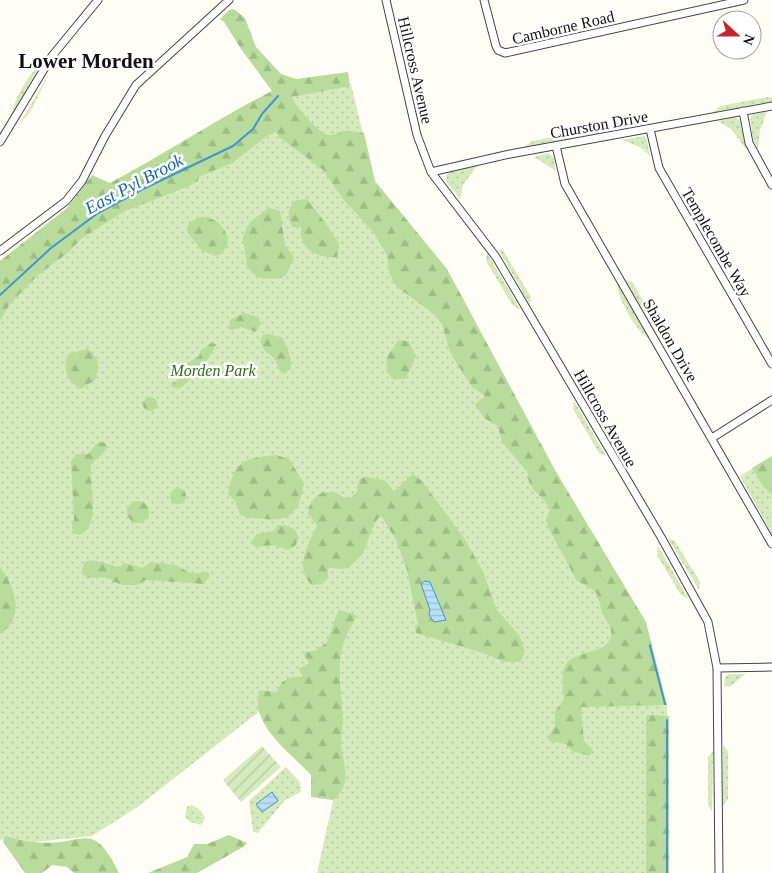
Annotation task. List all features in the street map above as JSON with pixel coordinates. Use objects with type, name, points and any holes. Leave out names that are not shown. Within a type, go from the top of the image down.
[{"type":"street","points":[[0,142],[52,56],[98,0]]},
{"type":"street","points":[[0,251],[66,201],[82,181],[105,136],[136,85],[229,0]]},
{"type":"street","name":"Hillcross Avenue","points":[[386,0],[417,136],[431,172],[496,257],[661,537],[708,622],[717,668],[719,873]]},
{"type":"street","name":"Camborne Road","points":[[484,0],[497,48],[505,54],[744,0]]},
{"type":"street","name":"Churston Drive","points":[[431,172],[445,167],[772,106]]},
{"type":"street","points":[[743,111],[749,143],[772,185]]},
{"type":"street","name":"Templecombe Way","points":[[650,129],[659,168],[772,364]]},
{"type":"street","name":"Shaldon Drive","points":[[556,146],[565,184],[772,544]]},
{"type":"street","points":[[712,438],[772,400]]},
{"type":"street","points":[[717,668],[772,667]]},
{"type":"green space","points":[[234,9],[245,18],[256,47],[281,74],[296,79],[348,72],[350,86],[292,97],[307,118],[326,134],[331,135],[347,131],[364,133],[375,181],[447,269],[555,470],[646,622],[667,705],[581,707],[584,741],[593,750],[590,756],[572,751],[566,744],[549,741],[548,737],[555,726],[555,711],[564,700],[563,676],[567,663],[579,655],[601,648],[610,639],[611,629],[603,614],[598,596],[594,590],[577,581],[548,527],[546,520],[550,510],[544,500],[530,485],[528,473],[502,442],[498,426],[484,418],[475,404],[485,396],[472,387],[457,364],[450,352],[442,324],[435,315],[397,287],[389,272],[387,255],[374,233],[342,198],[323,170],[279,137],[276,132],[267,136],[232,163],[199,177],[198,181],[189,186],[123,212],[81,239],[68,253],[38,275],[9,305],[0,321],[0,261],[67,208],[92,175],[110,183],[272,91],[220,19],[229,10]]},
{"type":"green space","points":[[43,61],[11,117],[23,86]]},
{"type":"green space","points":[[50,72],[31,111],[19,125]]},
{"type":"green space","name":"Morden Park","points":[[351,84],[374,181],[667,706],[668,873],[317,873],[333,801],[331,642],[288,689],[136,808],[92,836],[6,845],[2,839],[0,840],[0,261],[110,184],[152,162],[273,91]]},
{"type":"green space","points":[[767,97],[772,98],[772,101],[712,113],[721,106]]},
{"type":"green space","points":[[767,112],[760,130],[758,149],[753,139],[750,118],[753,114]]},
{"type":"green space","points":[[735,117],[740,121],[746,149],[731,129],[718,121]]},
{"type":"green space","points":[[578,133],[588,135],[524,147],[532,141]]},
{"type":"green space","points":[[644,136],[647,140],[650,156],[640,147],[622,140]]},
{"type":"green space","points":[[549,153],[554,158],[556,171],[534,157]]},
{"type":"green space","points":[[477,166],[463,185],[460,199],[446,181],[447,173],[452,170]]},
{"type":"green space","points":[[307,199],[338,242],[337,257],[323,256],[311,251],[303,241],[301,227],[292,227],[289,219],[289,210],[296,200]]},
{"type":"green space","points":[[269,208],[280,211],[285,245],[294,257],[286,275],[281,278],[264,279],[256,276],[247,267],[243,237],[250,222]]},
{"type":"green space","points":[[201,217],[216,221],[226,233],[228,244],[221,254],[216,256],[202,251],[187,232],[189,222]]},
{"type":"green space","points":[[498,249],[504,252],[531,297],[530,305]]},
{"type":"green space","points":[[487,253],[520,309],[513,306],[486,261]]},
{"type":"green space","points":[[625,279],[633,283],[657,326],[657,334]]},
{"type":"green space","points":[[618,283],[649,338],[644,335],[628,314],[620,296]]},
{"type":"green space","points":[[244,313],[258,317],[261,324],[256,332],[241,327],[229,329],[230,320]]},
{"type":"green space","points":[[269,334],[283,338],[291,361],[291,369],[285,373],[280,371],[274,358],[264,350],[260,341],[263,335]]},
{"type":"green space","points":[[398,341],[409,342],[416,356],[406,378],[394,380],[386,371],[387,356]]},
{"type":"green space","points":[[211,343],[216,344],[214,349],[194,376],[178,389],[170,386],[178,379],[183,366],[199,356],[201,350]]},
{"type":"green space","points":[[87,349],[97,359],[98,371],[95,380],[81,389],[69,379],[66,359],[68,354]]},
{"type":"green space","points":[[583,394],[590,397],[616,442],[615,450]]},
{"type":"green space","points":[[147,397],[153,397],[157,404],[153,411],[147,411],[143,407],[143,401]]},
{"type":"green space","points":[[574,401],[606,456],[599,453],[573,409]]},
{"type":"green space","points":[[102,442],[106,444],[105,452],[94,461],[91,468],[92,515],[86,530],[79,535],[73,533],[72,527],[74,519],[71,461],[76,454],[88,454],[97,443]]},
{"type":"green space","points":[[276,455],[289,459],[304,483],[297,507],[293,513],[281,519],[243,516],[240,514],[235,501],[228,494],[234,474],[243,463],[249,460]]},
{"type":"green space","points":[[772,456],[772,534],[740,476]]},
{"type":"green space","points":[[772,456],[772,495],[763,486],[752,468]]},
{"type":"green space","points":[[413,474],[422,481],[464,538],[483,571],[497,610],[519,635],[525,652],[520,662],[504,662],[483,653],[416,633],[415,626],[418,624],[407,570],[396,540],[382,517],[379,517],[374,524],[364,550],[356,561],[346,568],[328,568],[328,578],[322,584],[312,585],[306,578],[303,564],[304,556],[317,525],[308,514],[316,496],[330,492],[345,498],[350,497],[357,492],[359,480],[364,477],[384,480],[394,491]]},
{"type":"green space","points":[[178,488],[186,496],[178,504],[170,496]]},
{"type":"green space","points":[[138,501],[146,504],[149,512],[146,520],[138,523],[130,520],[127,512],[130,504]]},
{"type":"green space","points":[[278,525],[288,526],[296,531],[299,538],[295,546],[288,550],[274,545],[256,547],[250,543],[257,534],[273,531]]},
{"type":"green space","points":[[668,538],[675,541],[700,582],[699,590]]},
{"type":"green space","points":[[658,546],[688,598],[681,595],[657,555]]},
{"type":"green space","points":[[93,560],[118,567],[126,563],[142,568],[151,562],[176,565],[192,574],[208,572],[210,576],[204,584],[146,580],[137,585],[123,585],[114,582],[108,577],[88,578],[82,574],[85,562]]},
{"type":"green space","points":[[0,567],[14,593],[15,611],[8,627],[0,634]]},
{"type":"green space","points":[[341,610],[356,615],[356,617],[344,641],[341,657],[340,674],[343,719],[341,742],[345,780],[339,794],[333,800],[311,797],[311,775],[266,727],[260,715],[258,703],[259,690],[277,692],[282,682],[289,678],[302,676],[299,669],[309,663],[304,655],[305,652],[315,651],[327,642],[338,611]]},
{"type":"green space","points":[[728,674],[745,674],[731,686],[724,687],[725,677]]},
{"type":"green space","points":[[646,716],[669,716],[669,873],[646,873]]},
{"type":"green space","points":[[723,745],[728,751],[728,799],[723,806]]},
{"type":"green space","points":[[262,746],[281,767],[241,802],[223,780]]},
{"type":"green space","points":[[713,751],[712,811],[708,805],[708,757]]},
{"type":"green space","points":[[286,767],[300,782],[301,792],[285,800],[258,833],[253,832],[249,801]]},
{"type":"green space","points":[[191,805],[200,810],[205,818],[201,825],[190,822],[185,817],[187,807]]},
{"type":"green space","points":[[229,835],[247,843],[197,873],[148,873],[187,857],[194,844],[207,844]]},
{"type":"green space","points":[[6,836],[40,843],[54,843],[83,838],[92,839],[106,851],[119,873],[74,873],[67,867],[52,865],[42,873],[25,873],[3,842]]},
{"type":"water","points":[[425,581],[430,582],[446,620],[434,622],[429,615],[430,610],[421,584]]},
{"type":"water","points":[[272,792],[278,801],[262,812],[256,804]]},
{"type":"waterway","name":"East Pyl Brook","points":[[0,295],[51,248],[98,213],[233,146],[253,129],[262,114],[278,96]]},
{"type":"waterway","points":[[650,646],[665,704]]},
{"type":"waterway","points":[[667,720],[667,873]]},
{"type":"district","name":"Lower Morden","points":[[86,61]]}]
